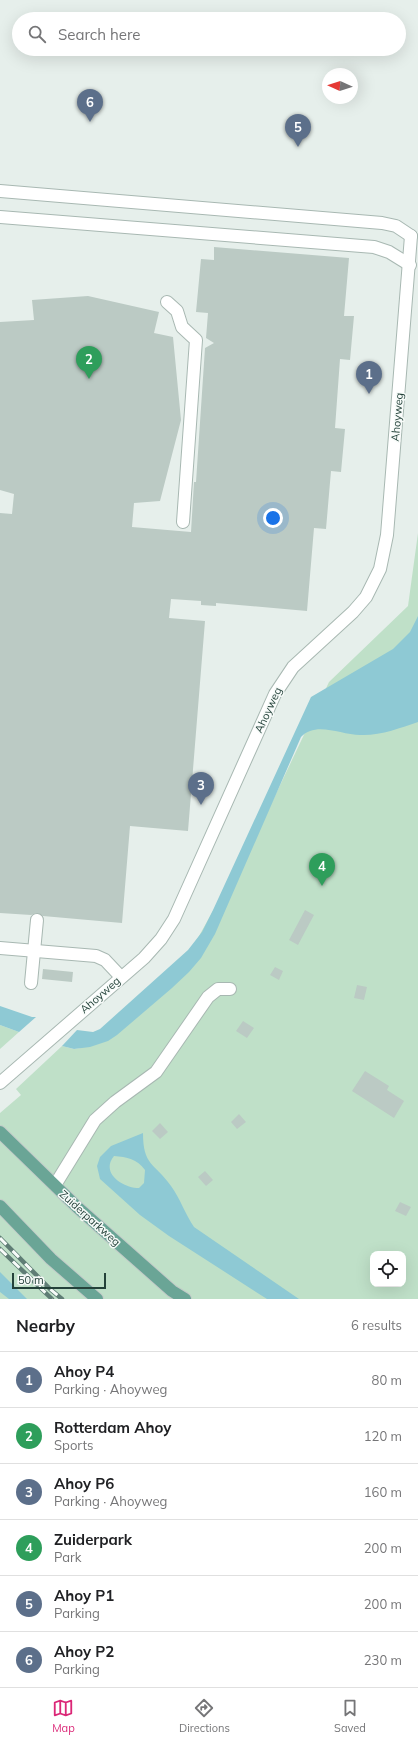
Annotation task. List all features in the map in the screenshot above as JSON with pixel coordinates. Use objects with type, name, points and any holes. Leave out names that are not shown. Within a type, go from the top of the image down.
[{"type":"main road","name":"Zuiderparkweg","points":[[0,1132],[54,1186],[95,1224],[172,1291],[185,1299]]},
{"type":"main road","points":[[0,1206],[51,1259],[97,1299]]},
{"type":"street","points":[[0,191],[377,222],[396,226],[415,234]]},
{"type":"street","points":[[0,217],[374,247],[389,252],[410,265]]},
{"type":"street","name":"Ahoyweg","points":[[0,1083],[153,949],[174,919],[274,694],[280,684],[302,659],[360,606],[372,588],[380,569],[387,535],[410,265],[415,234]]},
{"type":"street","points":[[167,302],[177,311],[182,327],[196,340],[183,522]]},
{"type":"street","points":[[31,983],[37,920]]},
{"type":"street","points":[[0,948],[96,956],[105,960],[121,977]]},
{"type":"street","points":[[54,1186],[96,1120],[115,1102],[156,1072],[208,997],[218,989],[230,989]]},
{"type":"green space","points":[[418,533],[418,1299],[0,1299],[0,1113],[21,1095],[16,1089],[62,1046],[74,1049],[81,1048],[189,954],[264,819],[329,682],[408,606]]},
{"type":"green space","points":[[0,1025],[19,1032],[0,1049]]},
{"type":"water","points":[[418,616],[418,722],[375,734],[353,734],[321,729],[307,732],[301,737],[215,934],[201,958],[172,988],[108,1041],[90,1047],[74,1049],[62,1046],[77,1030],[93,1032],[100,1029],[188,950],[202,932],[213,910],[311,697],[393,649],[410,632]]},
{"type":"water","points":[[0,1006],[36,1017],[19,1032],[0,1025]]},
{"type":"water","points":[[143,1133],[147,1158],[165,1178],[174,1191],[194,1227],[299,1299],[267,1299],[169,1236],[140,1215],[100,1179],[97,1166],[100,1157],[111,1146]],"holes":[[[114,1156],[127,1158],[139,1163],[142,1166],[145,1170],[144,1183],[139,1188],[126,1185],[115,1178],[110,1168],[110,1162]]]},
{"type":"water","points":[[0,1272],[27,1299],[9,1299],[0,1292]]},
{"type":"building","points":[[214,247],[349,258],[344,316],[354,316],[350,360],[340,359],[335,428],[345,429],[341,472],[331,471],[326,529],[314,528],[307,611],[216,603],[216,606],[201,605],[201,601],[171,599],[169,618],[205,621],[188,831],[130,826],[122,923],[43,916],[37,913],[31,915],[0,913],[0,513],[12,514],[14,494],[0,490],[0,322],[34,320],[32,300],[88,296],[159,312],[154,333],[173,337],[181,420],[160,501],[134,503],[132,527],[191,532],[205,348],[214,343],[206,338],[208,313],[196,312],[201,259],[214,260]]},
{"type":"building","points":[[305,910],[314,915],[298,945],[289,940]]},
{"type":"building","points":[[275,967],[283,971],[279,980],[270,975]]},
{"type":"building","points":[[43,969],[73,972],[72,982],[42,979]]},
{"type":"building","points":[[357,985],[367,987],[364,1000],[354,998]]},
{"type":"building","points":[[243,1021],[254,1028],[247,1038],[236,1031]]},
{"type":"building","points":[[365,1071],[389,1086],[387,1090],[404,1101],[394,1118],[352,1091]]},
{"type":"building","points":[[239,1114],[246,1122],[237,1129],[231,1122]]},
{"type":"building","points":[[160,1123],[168,1132],[160,1139],[152,1131]]},
{"type":"building","points":[[205,1171],[213,1180],[206,1186],[198,1177]]},
{"type":"building","points":[[400,1202],[411,1207],[406,1216],[395,1211]]},
{"type":"railway","points":[[0,1238],[50,1289],[62,1299]]},
{"type":"railway","points":[[0,1249],[52,1299]]},
{"type":"place","name":"Ahoy P2","points":[[90,122]]},
{"type":"place","name":"Ahoy P1","points":[[298,147]]},
{"type":"place","name":"Rotterdam Ahoy","points":[[89,379]]},
{"type":"place","name":"Ahoy P4","points":[[369,394]]},
{"type":"place","name":"Ahoy P6","points":[[201,805]]},
{"type":"place","name":"Zuiderpark","points":[[322,886]]}]
